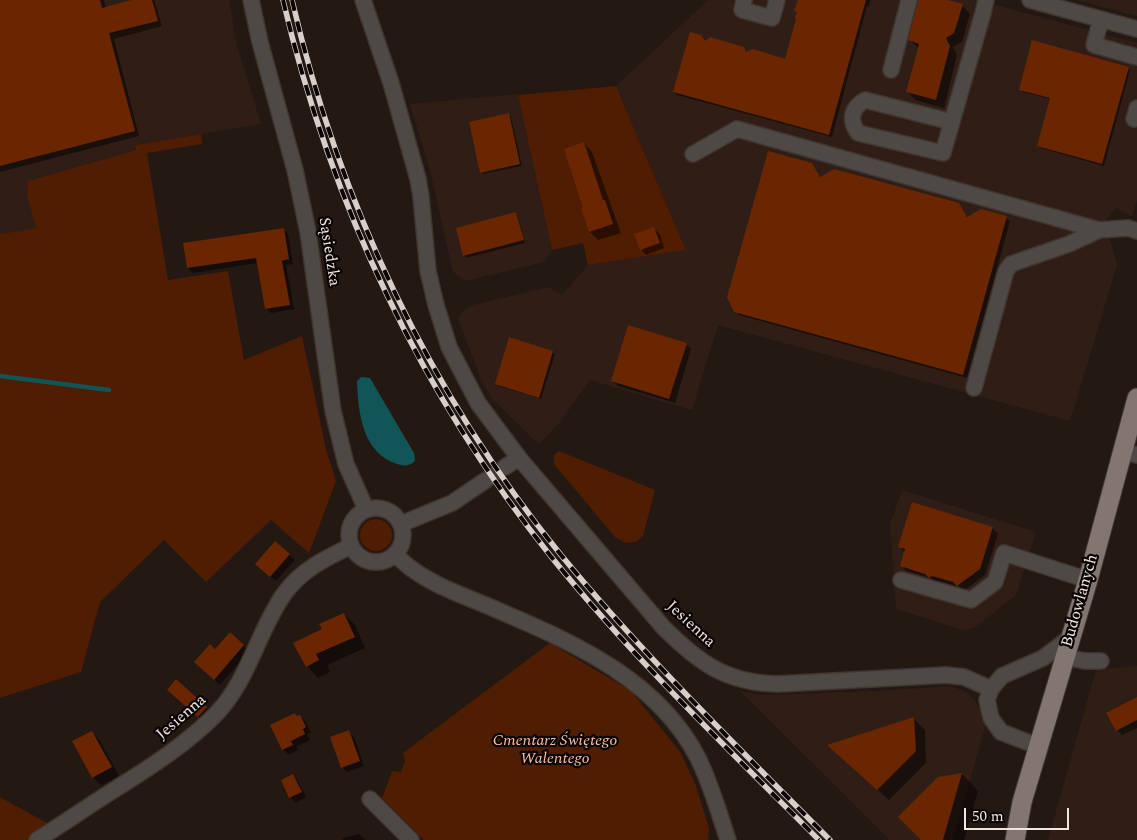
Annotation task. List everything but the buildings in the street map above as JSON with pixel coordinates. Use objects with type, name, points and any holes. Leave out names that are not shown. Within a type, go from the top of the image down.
[{"type":"main road","name":"Budowlanych","points":[[1015,840],[1022,802],[1040,747],[1065,657],[1088,580],[1130,454],[1137,398]]},
{"type":"main road","name":"Budowlanych","points":[[1003,840],[1022,802]]},
{"type":"street","name":"Sąsiedzka","points":[[251,0],[260,42],[295,170],[308,232],[333,411],[346,464],[366,509]]},
{"type":"street","points":[[363,0],[392,83],[416,170],[421,197],[428,271],[436,306],[449,347],[478,403],[519,458],[506,467]]},
{"type":"street","points":[[744,0],[742,10],[772,18],[777,0]]},
{"type":"street","points":[[891,70],[909,0]]},
{"type":"street","points":[[952,122],[865,100],[859,103],[851,119],[858,133],[943,153],[952,122],[986,0]]},
{"type":"street","points":[[1030,0],[1137,29]]},
{"type":"street","points":[[1101,19],[1094,45],[1137,57]]},
{"type":"street","points":[[693,154],[737,129],[1100,230],[1128,228],[1137,231]]},
{"type":"street","points":[[974,388],[1006,271],[1011,264],[1069,244],[1100,230]]},
{"type":"street","name":"Jesienna","points":[[519,458],[663,627],[700,661],[719,671],[736,679],[766,684],[946,675],[972,680],[991,689]]},
{"type":"street","points":[[401,524],[452,503],[486,480]]},
{"type":"street","points":[[383,508],[390,512],[401,524],[402,540],[394,554],[388,559],[371,561],[363,558],[351,546],[349,538],[353,520],[366,509],[383,508]]},
{"type":"street","name":"Jesienna","points":[[37,840],[154,765],[217,713],[248,666],[273,612],[285,593],[316,563],[351,546]]},
{"type":"street","points":[[901,580],[971,600],[995,582],[1004,553],[1088,580]]},
{"type":"street","points":[[394,554],[412,569],[439,584],[549,632],[583,649],[643,690],[670,719],[698,758],[728,840]]},
{"type":"street","points":[[1040,747],[1001,732],[991,718],[988,700],[991,689],[1002,676],[1043,658],[1071,637]]},
{"type":"street","points":[[1065,657],[1085,662],[1101,661]]},
{"type":"street","points":[[370,798],[411,840]]},
{"type":"shaded area","points":[[0,0],[229,0],[237,46],[261,124],[135,145],[136,150],[29,181],[27,196],[36,228],[0,234]]},
{"type":"shaded area","points":[[708,0],[977,0],[1137,43],[1137,200],[1132,216],[1116,208],[1105,221],[1117,265],[1070,421],[718,325],[692,410],[590,380],[560,422],[540,443],[534,440],[492,398],[481,380],[458,318],[464,311],[473,305],[549,287],[562,295],[588,265],[686,250],[616,86]]},
{"type":"shaded area","points":[[1077,0],[1137,0],[1137,16]]},
{"type":"shaded area","points":[[518,94],[552,250],[544,262],[465,281],[453,272],[429,166],[410,104]]},
{"type":"shaded area","points":[[902,490],[1036,532],[1016,595],[974,628],[963,630],[896,609],[890,525]]},
{"type":"shaded area","points":[[1137,666],[1137,840],[1048,840],[1096,670]]},
{"type":"shaded area","points":[[951,686],[966,692],[975,701],[986,723],[953,840],[890,840],[740,691],[759,695],[879,691]]},
{"type":"green space","points":[[616,86],[686,250],[588,265],[583,243],[552,250],[518,95]]},
{"type":"green space","points":[[201,134],[202,144],[147,153],[168,280],[228,271],[244,360],[302,336],[326,449],[336,481],[309,553],[271,520],[206,582],[164,540],[100,602],[81,672],[0,698],[0,234],[36,228],[27,196],[28,181],[136,150],[135,145]]},
{"type":"green space","points":[[559,451],[655,490],[643,536],[636,542],[626,543],[615,537],[554,464],[554,455]]},
{"type":"green space","points":[[376,519],[387,524],[392,535],[387,546],[376,551],[365,546],[360,535],[365,524]]},
{"type":"green space","name":"Cmentarz Świętego Walentego","points":[[550,643],[631,691],[681,753],[696,786],[709,828],[708,840],[424,840],[382,798],[392,771],[401,772],[405,761],[403,753]]},
{"type":"green space","points":[[0,797],[47,823],[44,832],[32,840],[0,840]]},
{"type":"water","points":[[361,377],[370,378],[414,453],[415,461],[406,466],[385,459],[369,441],[364,430],[359,406],[357,381]]},
{"type":"waterway","points":[[0,376],[109,390]]},
{"type":"tunnel","points":[[486,480],[505,467]]},
{"type":"railway","points":[[283,0],[303,76],[327,150],[355,224],[387,295],[423,364],[462,432],[506,497],[584,596],[682,703],[819,840]]},
{"type":"railway","points":[[292,0],[312,75],[335,149],[363,222],[395,293],[431,362],[470,429],[514,493],[561,555],[625,629],[830,840]]}]
